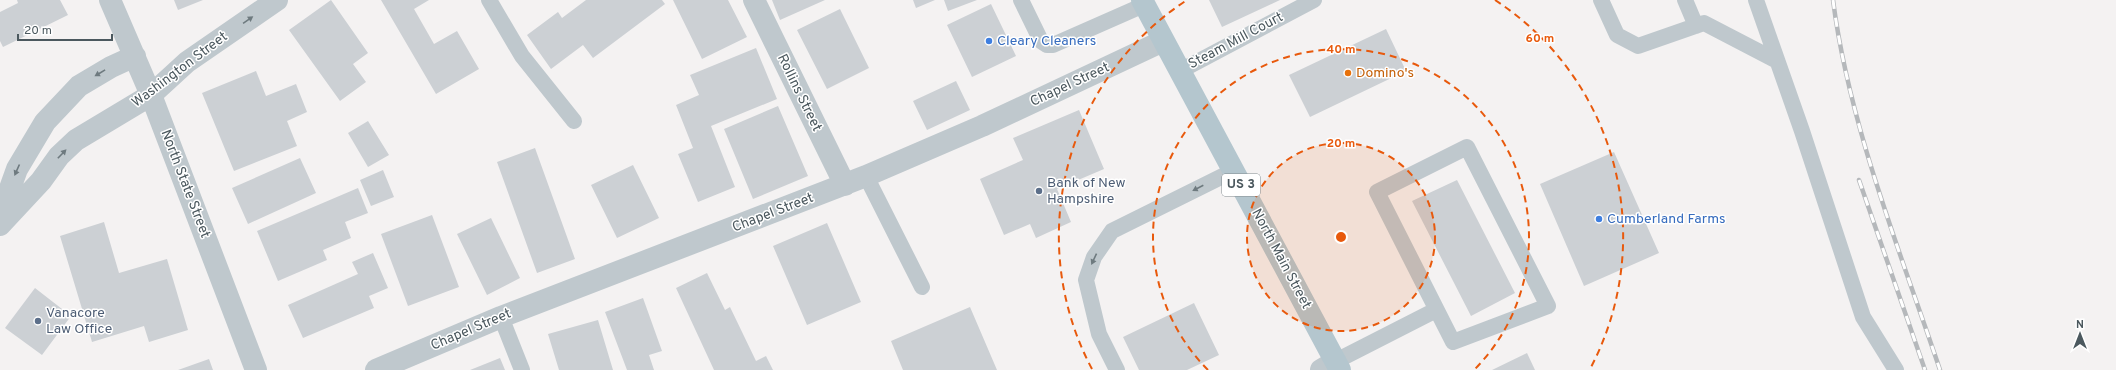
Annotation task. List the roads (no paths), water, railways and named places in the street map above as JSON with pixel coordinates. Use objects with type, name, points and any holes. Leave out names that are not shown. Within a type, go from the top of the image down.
[{"type":"main road","name":"North Main Street","points":[[1143,2],[1233,171],[1332,367]]},
{"type":"street","name":"North State Street","points":[[110,0],[151,96],[256,370]]},
{"type":"street","name":"Washington Street","points":[[0,225],[41,181],[60,156],[76,140],[151,96],[187,62],[277,0]]},
{"type":"street","name":"Rollins Street","points":[[754,0],[845,185]]},
{"type":"street","name":"Chapel Street","points":[[376,370],[501,317],[845,185],[982,126],[1163,41]]},
{"type":"street","points":[[0,216],[17,169],[45,122],[79,86],[111,67],[135,56]]},
{"type":"lane","points":[[489,0],[522,56],[574,121]]},
{"type":"lane","points":[[1021,0],[1041,41],[1046,45],[1053,45],[1143,2]]},
{"type":"lane","name":"Steam Mill Court","points":[[1180,71],[1314,0]]},
{"type":"lane","points":[[1601,0],[1617,35],[1638,46],[1704,23],[1778,61]]},
{"type":"lane","points":[[1685,0],[1696,26]]},
{"type":"lane","points":[[1756,0],[1778,61],[1863,317],[1896,370]]},
{"type":"lane","points":[[1467,147],[1548,306],[1453,342],[1436,310],[1377,192],[1467,147]]},
{"type":"lane","points":[[1117,370],[1098,334],[1086,280],[1094,257],[1112,231],[1233,171]]},
{"type":"lane","points":[[866,176],[922,287]]},
{"type":"lane","points":[[1332,367],[1436,310]]},
{"type":"lane","points":[[501,317],[522,370]]},
{"type":"railway","points":[[1833,0],[1841,47],[1863,141],[1893,234],[1940,370]]},
{"type":"railway","points":[[1859,180],[1925,370]]},
{"type":"place","name":"Cleary Cleaners","points":[[989,41]]},
{"type":"place","name":"Domino's","points":[[1348,73]]},
{"type":"place","name":"Bank of New Hampshire","points":[[1039,191]]},
{"type":"place","name":"Cumberland Farms","points":[[1599,219]]},
{"type":"place","name":"Vanacore Law Office","points":[[38,321]]}]
